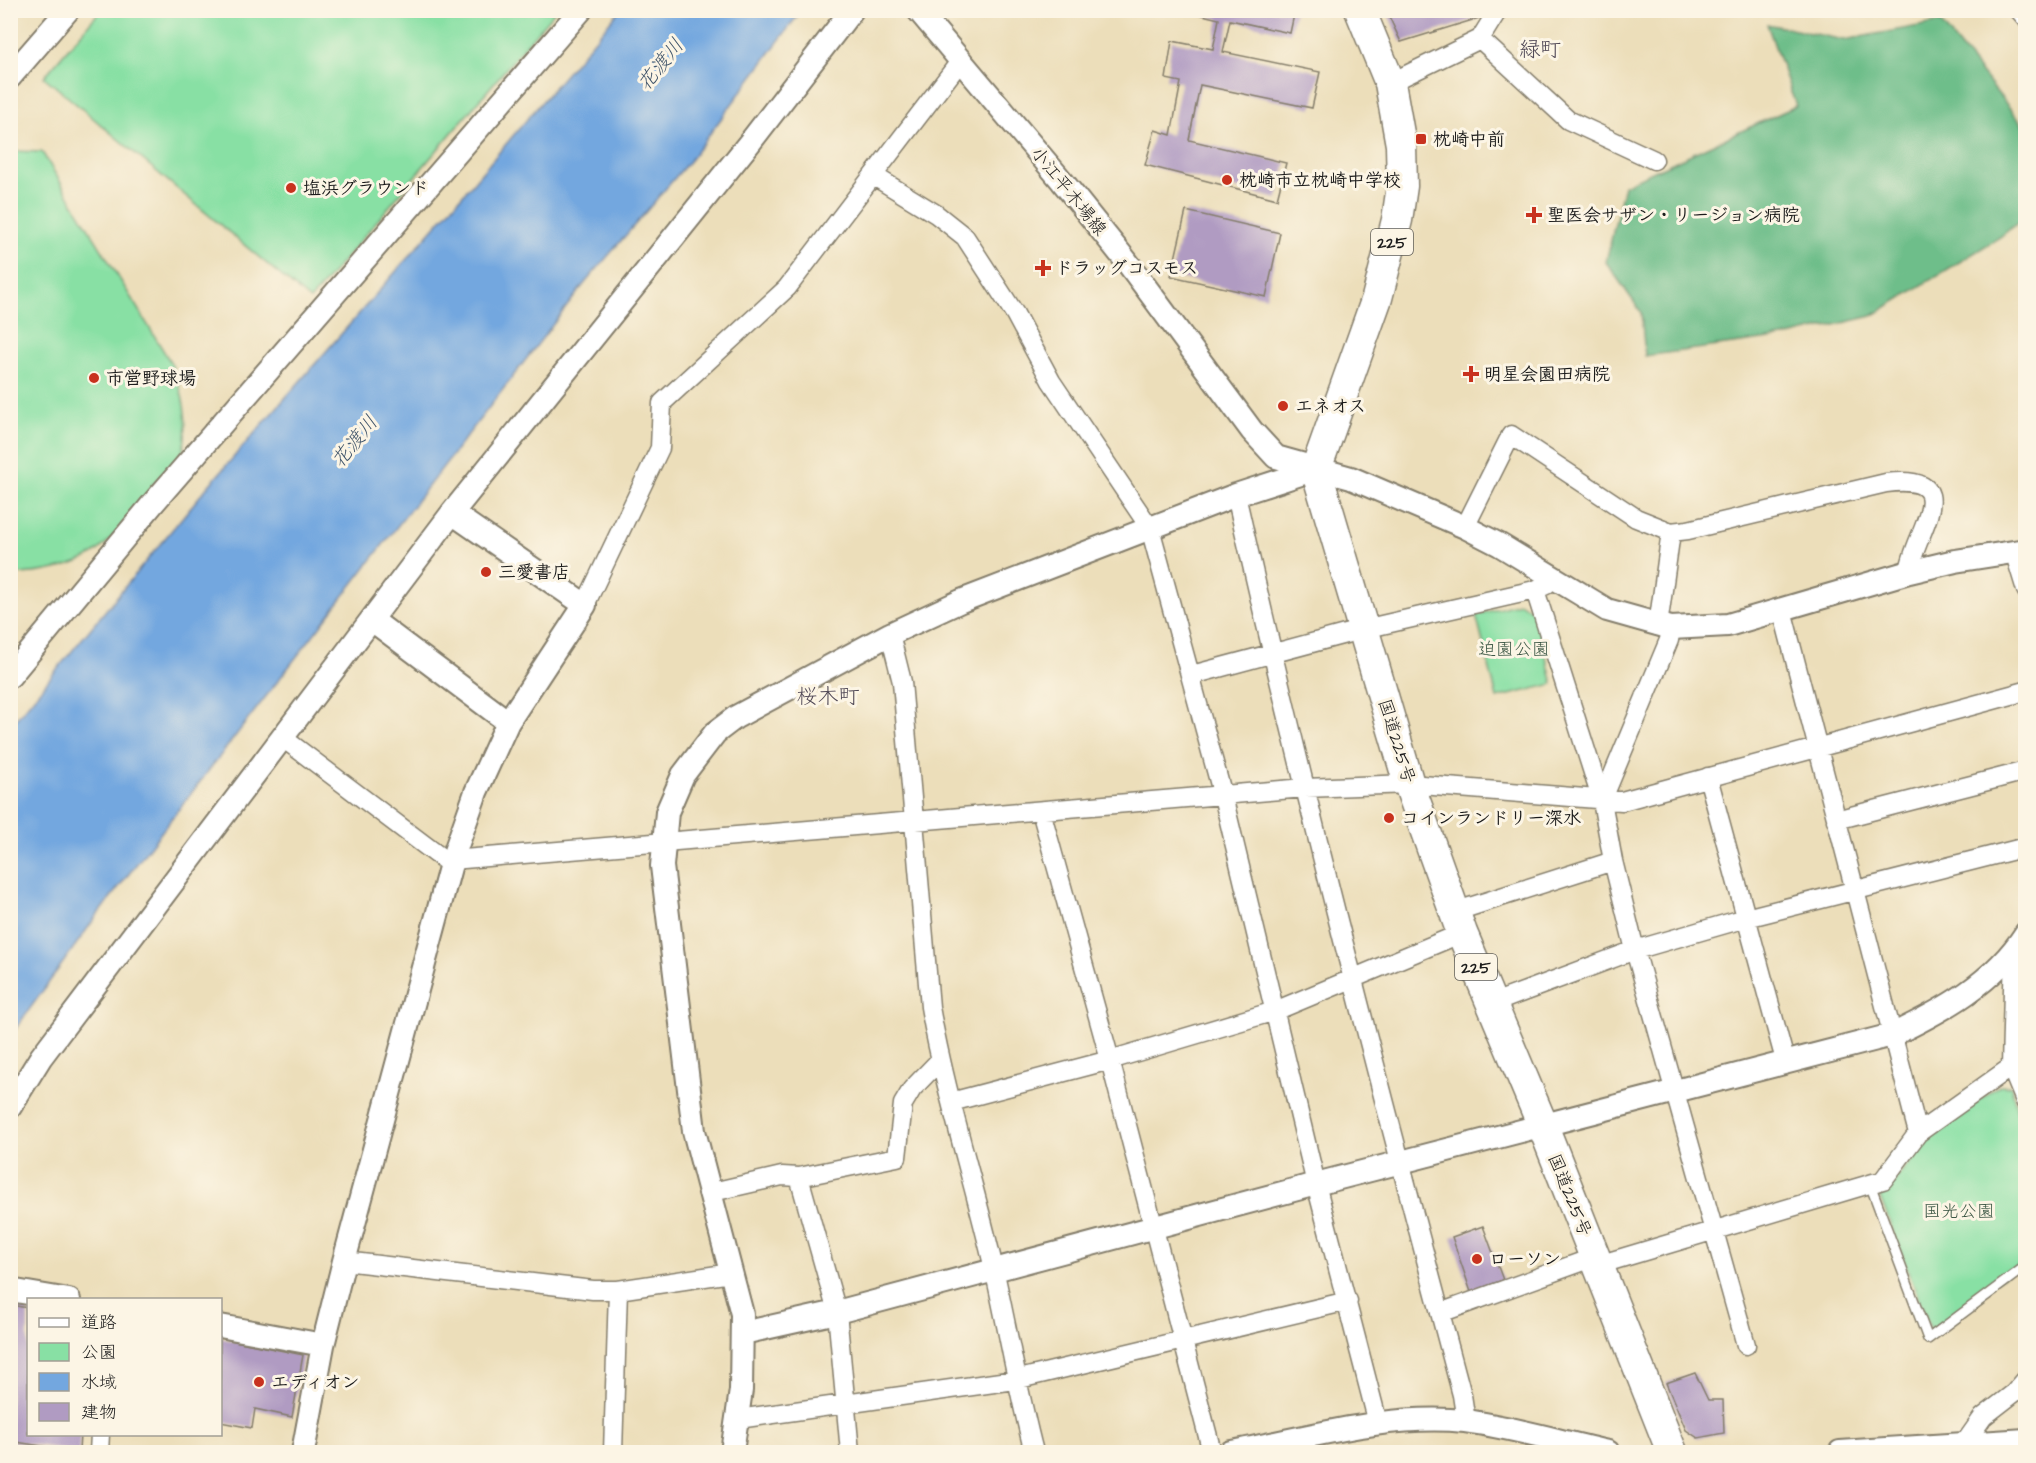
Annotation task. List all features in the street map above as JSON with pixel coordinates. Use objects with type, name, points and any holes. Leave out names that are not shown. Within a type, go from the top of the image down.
[{"type":"highway","name":"225","points":[[1316,469],[1377,298],[1397,220],[1402,186],[1401,145],[1390,83],[1360,10]]},
{"type":"highway","name":"国道225号","points":[[1316,469],[1409,784],[1458,922],[1543,1126],[1672,1452]]},
{"type":"street","points":[[10,77],[68,10]]},
{"type":"street","points":[[10,676],[155,501],[580,10]]},
{"type":"street","points":[[10,1107],[41,1057],[453,513],[751,141],[852,10]]},
{"type":"street","name":"小江平木場線","points":[[918,10],[962,59],[1127,262],[1252,431],[1276,457],[1351,478],[1465,527],[1607,610],[1664,627]]},
{"type":"street","points":[[1390,83],[1480,39],[1498,10]]},
{"type":"street","points":[[2019,10],[2025,18]]},
{"type":"street","points":[[1480,39],[1568,120],[1654,160]]},
{"type":"street","points":[[303,1452],[323,1345],[344,1261],[452,862],[476,792],[508,722],[585,605],[660,448],[662,403],[787,288],[962,59]]},
{"type":"street","points":[[874,176],[936,213],[965,237],[1015,314],[1051,381],[1150,528],[1192,675],[1223,796],[1378,1424]]},
{"type":"street","points":[[1465,527],[1511,435],[1636,518],[1671,532],[1904,480],[1918,483],[1928,492],[1932,511],[1911,558],[1909,572]]},
{"type":"street","points":[[732,1452],[738,1419],[742,1314],[708,1193],[694,1131],[662,867],[667,812],[683,775],[715,733],[736,717],[890,634],[961,601],[1236,495],[1316,469]]},
{"type":"street","points":[[1236,495],[1305,788],[1399,1162],[1462,1395],[1466,1421]]},
{"type":"street","points":[[453,513],[585,605]]},
{"type":"street","points":[[1602,801],[1669,640],[1664,627],[1671,532]]},
{"type":"street","points":[[1664,627],[1728,625],[1909,572],[2020,551],[2025,590]]},
{"type":"street","points":[[1192,675],[1364,629],[1535,590],[1556,581]]},
{"type":"street","points":[[1535,590],[1602,801],[1613,861],[1635,950],[1673,1093],[1746,1345]]},
{"type":"street","points":[[1782,610],[1918,1133]]},
{"type":"street","points":[[372,620],[508,722]]},
{"type":"street","points":[[890,634],[902,682],[930,1007],[940,1060],[994,1270],[1015,1380],[1034,1452]]},
{"type":"street","points":[[284,738],[452,862],[1305,788],[1409,784],[1622,801],[2025,691]]},
{"type":"street","points":[[1836,820],[2025,771]]},
{"type":"street","points":[[1708,777],[1786,1064]]},
{"type":"street","points":[[1041,811],[1110,1060],[1212,1452]]},
{"type":"street","points":[[1491,1004],[1635,950],[1746,918],[2025,847]]},
{"type":"street","points":[[951,1102],[1110,1060],[1275,1011],[1354,977],[1458,922],[1613,861]]},
{"type":"street","points":[[743,1333],[837,1312],[1399,1162],[1892,1035],[1943,1011],[1986,980],[2020,942]]},
{"type":"street","points":[[2020,942],[2012,1067],[2025,1103]]},
{"type":"street","points":[[708,1193],[782,1176],[799,1177],[897,1157],[903,1104],[912,1089],[940,1060]]},
{"type":"street","points":[[1440,1313],[1596,1261],[1713,1232],[1883,1179],[1918,1133],[2012,1067]]},
{"type":"street","points":[[799,1177],[837,1312],[850,1452]]},
{"type":"street","points":[[344,1261],[593,1290],[618,1290],[731,1273]]},
{"type":"street","points":[[10,1290],[62,1298]]},
{"type":"street","points":[[613,1452],[618,1290]]},
{"type":"street","points":[[738,1419],[1015,1380],[1183,1338],[1348,1301]]},
{"type":"street","points":[[222,1326],[323,1345]]},
{"type":"street","points":[[1951,1448],[1983,1417],[2014,1393],[2025,1379]]},
{"type":"street","points":[[1231,1452],[1378,1424],[1416,1420],[1466,1421],[1608,1452]]},
{"type":"street","points":[[99,1452],[100,1436]]},
{"type":"street","points":[[1840,1452],[1951,1448],[2025,1440]]},
{"type":"lane","points":[[1870,1184],[1928,1339],[2025,1266]]},
{"type":"green space","name":"塩浜グラウンド","points":[[100,11],[555,11],[310,300],[44,77]]},
{"type":"green space","points":[[1940,22],[2025,127],[2025,217],[2000,237],[1872,316],[1784,337],[1645,356],[1641,312],[1606,262],[1624,185],[1796,106],[1767,24],[1844,40]]},
{"type":"green space","name":"市営野球場","points":[[11,151],[42,152],[171,363],[182,395],[186,428],[182,455],[156,481],[123,525],[101,548],[92,555],[70,565],[34,573],[11,574]]},
{"type":"green space","name":"迫園公園","points":[[1519,603],[1534,611],[1553,684],[1497,698],[1476,615]]},
{"type":"green space","name":"国光公園","points":[[2000,1085],[2011,1086],[2025,1143],[2026,1219],[2020,1263],[1931,1331],[1878,1192],[1891,1185],[1939,1128]]},
{"type":"water","name":"花渡川","points":[[620,10],[801,11],[691,159],[585,283],[98,914],[11,1035],[11,725],[204,491],[461,197]]},
{"type":"building","points":[[1182,10],[1295,10],[1290,33],[1230,20],[1223,52],[1320,72],[1312,108],[1200,85],[1189,140],[1286,163],[1277,199],[1145,165],[1155,130],[1171,135],[1181,82],[1166,79],[1172,41],[1213,49],[1219,19]]},
{"type":"building","points":[[1386,10],[1488,10],[1486,16],[1401,42]]},
{"type":"building","points":[[1186,211],[1280,233],[1266,297],[1171,276]]},
{"type":"building","name":"ローソン","points":[[1483,1226],[1503,1280],[1471,1292],[1452,1237]]},
{"type":"building","points":[[10,1305],[27,1308],[27,1436],[80,1436],[79,1452],[10,1441]]},
{"type":"building","name":"エディオン","points":[[222,1338],[303,1355],[292,1417],[255,1409],[252,1428],[222,1422]]},
{"type":"building","points":[[1695,1373],[1708,1400],[1723,1400],[1724,1433],[1698,1438],[1686,1430],[1666,1383]]},
{"type":"place","name":"枕崎中前","points":[[1421,139]]},
{"type":"place","name":"枕崎市立枕崎中学校","points":[[1227,180]]},
{"type":"place","name":"塩浜グラウンド","points":[[291,188]]},
{"type":"place","name":"聖医会サザン・リージョン病院","points":[[1534,215]]},
{"type":"place","name":"ドラッグコスモス","points":[[1043,268]]},
{"type":"place","name":"明星会園田病院","points":[[1471,374]]},
{"type":"place","name":"市営野球場","points":[[94,378]]},
{"type":"place","name":"エネオス","points":[[1283,406]]},
{"type":"place","name":"三愛書店","points":[[486,572]]},
{"type":"place","name":"コインランドリー深水","points":[[1389,818]]},
{"type":"place","name":"ローソン","points":[[1477,1259]]},
{"type":"place","name":"エディオン","points":[[259,1382]]},
{"type":"district","name":"緑町","points":[[1540,49]]},
{"type":"district","name":"桜木町","points":[[828,696]]}]
